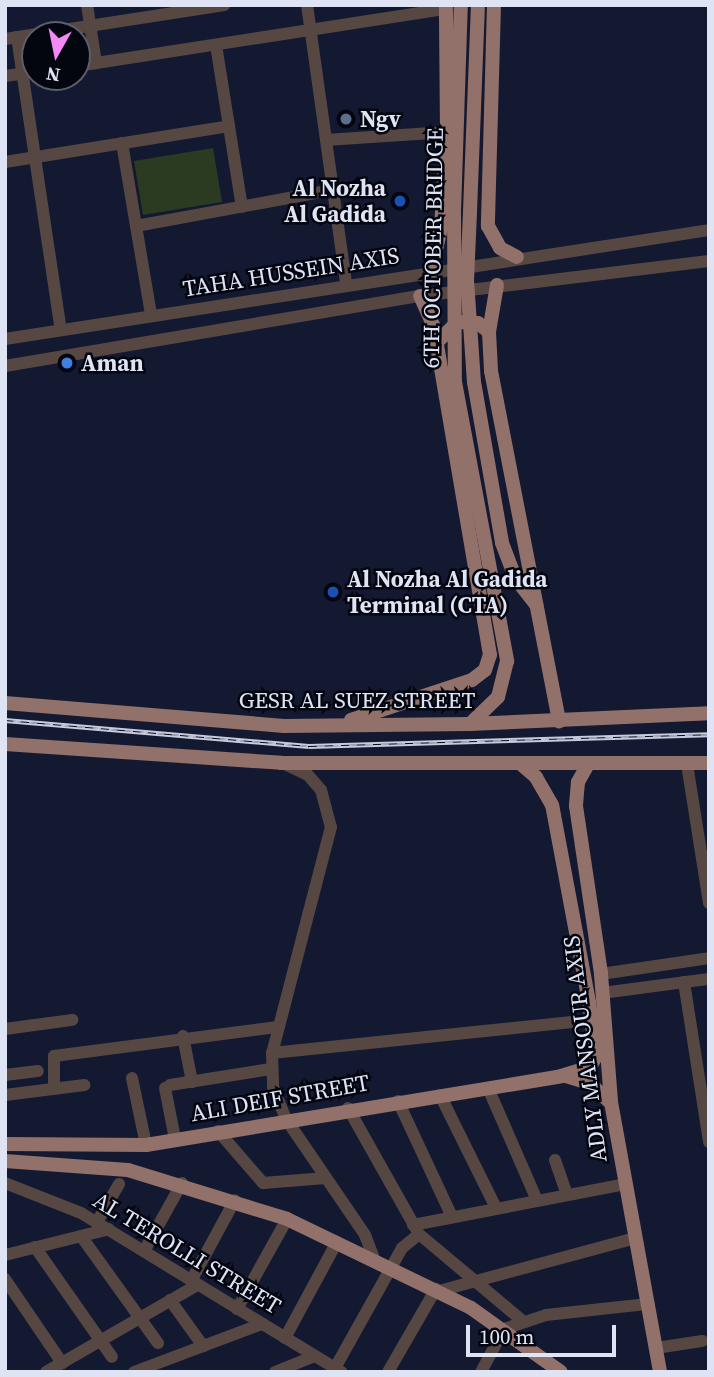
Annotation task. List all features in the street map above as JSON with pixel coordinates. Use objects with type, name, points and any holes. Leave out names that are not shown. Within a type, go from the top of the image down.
[{"type":"main road","name":"6TH OCTOBER BRIDGE","points":[[461,5],[454,211],[455,382],[496,631],[507,661],[502,688],[492,705],[470,724]]},
{"type":"main road","name":"6TH OCTOBER BRIDGE","points":[[478,5],[467,291],[474,382],[505,552],[516,579],[537,606]]},
{"type":"main road","points":[[494,5],[488,226],[500,248],[517,257]]},
{"type":"main road","points":[[431,271],[441,228],[447,132],[446,7]]},
{"type":"main road","points":[[441,228],[465,237],[488,226]]},
{"type":"main road","points":[[497,285],[489,332],[491,371],[559,721]]},
{"type":"main road","points":[[337,724],[479,676],[489,663],[496,631],[437,342],[420,296]]},
{"type":"main road","points":[[437,342],[452,325],[465,320],[489,332]]},
{"type":"main road","name":"GESR AL SUEZ STREET","points":[[5,702],[254,724],[470,724],[709,713]]},
{"type":"main road","points":[[5,744],[281,763],[709,763]]},
{"type":"main road","name":"ADLY MANSOUR AXIS","points":[[521,764],[536,777],[550,801],[591,1020],[594,1063],[561,1076]]},
{"type":"main road","name":"ADLY MANSOUR AXIS","points":[[588,764],[576,797],[601,974],[611,1102],[660,1372]]},
{"type":"main road","points":[[550,801],[562,792],[576,797]]},
{"type":"main road","points":[[561,1076],[589,1083],[611,1102]]},
{"type":"main road","name":"ALI DEIF STREET","points":[[5,1144],[146,1144],[348,1108],[561,1076]]},
{"type":"main road","points":[[127,1146],[128,1170]]},
{"type":"main road","points":[[5,1161],[128,1170],[183,1183],[287,1219],[391,1265],[438,1290],[504,1329],[561,1372]]},
{"type":"street","points":[[91,26],[179,9],[224,5]]},
{"type":"street","points":[[307,5],[346,284]]},
{"type":"street","points":[[91,64],[311,31],[446,7]]},
{"type":"street","points":[[91,32],[96,63]]},
{"type":"street","points":[[11,38],[21,57]]},
{"type":"street","points":[[216,45],[243,207]]},
{"type":"street","points":[[30,91],[35,157],[61,330]]},
{"type":"street","points":[[5,162],[229,126]]},
{"type":"street","points":[[326,140],[447,132]]},
{"type":"street","points":[[122,143],[151,315]]},
{"type":"street","points":[[136,226],[333,190]]},
{"type":"street","name":"TAHA HUSSEIN AXIS","points":[[5,339],[517,257],[709,230]]},
{"type":"street","name":"TAHA HUSSEIN AXIS","points":[[5,366],[420,296],[709,261]]},
{"type":"street","points":[[281,763],[315,782],[329,808],[331,827],[272,1053],[271,1069],[275,1096],[286,1119],[365,1235],[374,1258]]},
{"type":"street","points":[[687,764],[706,870],[709,903]]},
{"type":"street","points":[[601,974],[709,958]]},
{"type":"street","points":[[639,968],[636,977],[643,988]]},
{"type":"street","points":[[603,993],[709,979]]},
{"type":"street","points":[[684,982],[704,1075],[709,1142]]},
{"type":"street","points":[[5,1029],[72,1020]]},
{"type":"street","points":[[272,1053],[591,1020]]},
{"type":"street","points":[[54,1089],[51,1060],[183,1037],[278,1027]]},
{"type":"street","points":[[183,1037],[192,1082]]},
{"type":"street","points":[[175,1139],[167,1087],[271,1069]]},
{"type":"street","points":[[5,1075],[38,1071]]},
{"type":"street","points":[[132,1078],[146,1144]]},
{"type":"street","points":[[5,1095],[84,1085]]},
{"type":"street","points":[[488,1088],[537,1200]]},
{"type":"street","points":[[440,1095],[496,1208]]},
{"type":"street","points":[[398,1101],[452,1217]]},
{"type":"street","points":[[348,1108],[416,1229],[471,1280],[524,1322]]},
{"type":"street","points":[[218,1131],[258,1180],[274,1185],[326,1178]]},
{"type":"street","points":[[555,1160],[568,1194]]},
{"type":"street","name":"AL TEROLLI STREET","points":[[5,1183],[55,1200],[97,1222],[338,1370]]},
{"type":"street","points":[[144,1251],[183,1183]]},
{"type":"street","points":[[97,1222],[119,1184]]},
{"type":"street","points":[[338,1370],[391,1265],[416,1229],[452,1217],[625,1184]]},
{"type":"street","points":[[46,1372],[170,1300],[194,1283],[235,1200]]},
{"type":"street","points":[[237,1309],[287,1219]]},
{"type":"street","points":[[5,1255],[109,1229]]},
{"type":"street","points":[[81,1236],[158,1343]]},
{"type":"street","points":[[388,1372],[438,1290],[635,1238]]},
{"type":"street","points":[[285,1338],[337,1242]]},
{"type":"street","points":[[35,1247],[112,1357]]},
{"type":"street","points":[[5,1279],[62,1363]]},
{"type":"street","points":[[170,1300],[203,1346]]},
{"type":"street","points":[[481,1372],[504,1329],[524,1322],[648,1304]]},
{"type":"street","points":[[134,1372],[262,1324]]},
{"type":"street","points":[[656,1348],[702,1341]]},
{"type":"street","points":[[275,1372],[315,1356]]},
{"type":"green space","points":[[213,148],[222,202],[143,215],[134,161]]},
{"type":"railway","points":[[5,720],[309,746],[709,734]]},
{"type":"place","name":"Ngv","points":[[346,119]]},
{"type":"place","name":"Al Nozha Al Gadida","points":[[400,201]]},
{"type":"place","name":"Aman","points":[[67,363]]},
{"type":"place","name":"Al Nozha Al Gadida Terminal (CTA)","points":[[333,592]]}]
